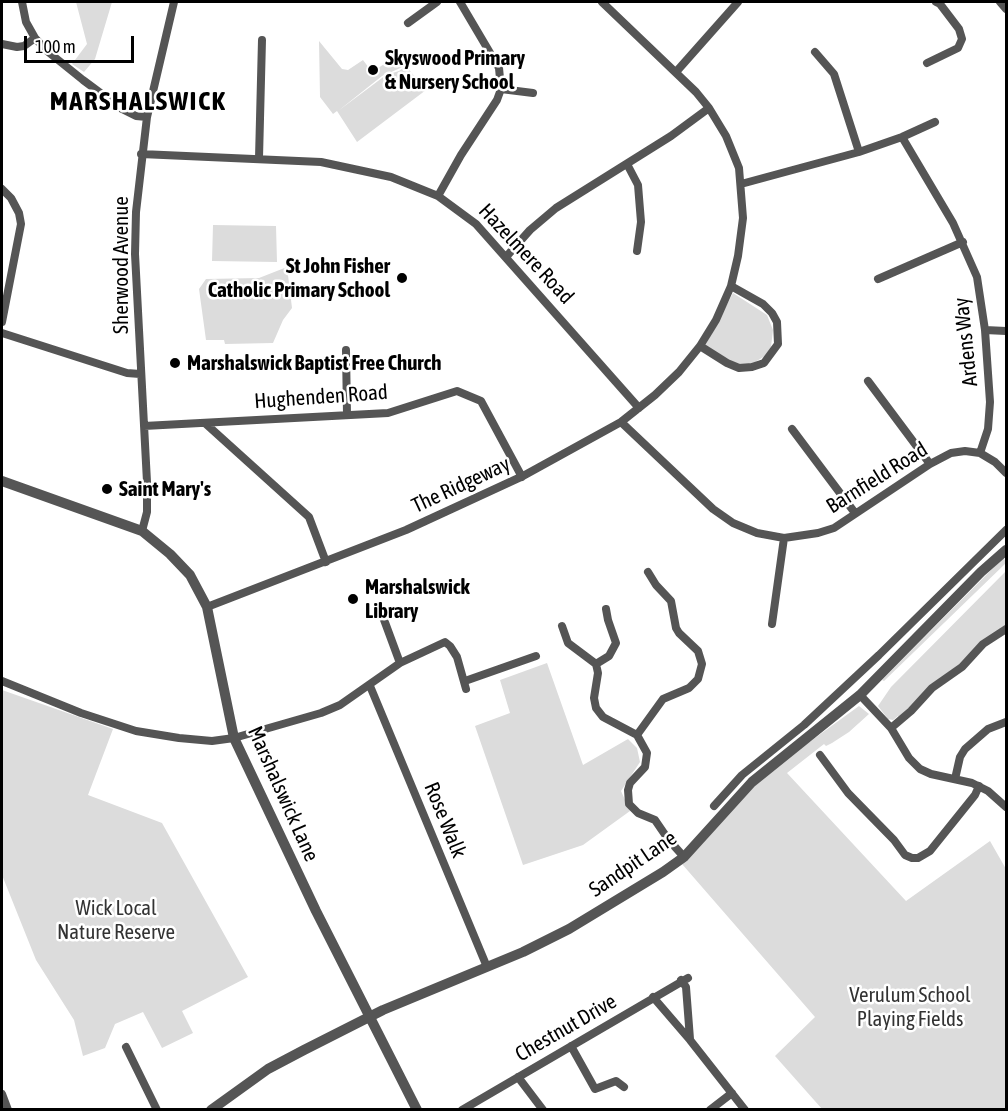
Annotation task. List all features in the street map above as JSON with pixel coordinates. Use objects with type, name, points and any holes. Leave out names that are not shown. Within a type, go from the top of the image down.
[{"type":"street","points":[[22,2],[26,22],[34,38],[83,80],[122,109],[136,116],[147,117]]},
{"type":"street","name":"Sherwood Avenue","points":[[142,531],[146,522],[147,502],[135,212],[147,117],[174,2]]},
{"type":"street","points":[[408,23],[437,2]]},
{"type":"street","points":[[438,196],[461,155],[497,100],[501,89],[499,68],[460,2]]},
{"type":"street","name":"The Ridgeway","points":[[207,606],[421,524],[522,477],[621,422],[679,372],[700,346],[716,320],[731,286],[738,256],[742,218],[739,168],[726,136],[709,108],[676,72],[602,2]]},
{"type":"street","points":[[676,72],[738,2]]},
{"type":"street","points":[[927,63],[958,48],[962,39],[959,29],[940,2]]},
{"type":"street","points":[[1000,2],[1006,9]]},
{"type":"street","points":[[2,44],[24,46],[34,38]]},
{"type":"street","points":[[259,158],[262,40]]},
{"type":"street","points":[[815,52],[834,74],[859,152]]},
{"type":"street","points":[[501,89],[533,93]]},
{"type":"street","points":[[506,256],[530,230],[556,208],[671,136],[709,108]]},
{"type":"street","points":[[741,184],[859,152],[902,137],[935,122]]},
{"type":"street","name":"Ardens Way","points":[[902,137],[963,242],[976,277],[984,330],[990,402],[988,429],[980,453]]},
{"type":"street","name":"Hazelmere Road","points":[[141,154],[321,162],[391,177],[438,196],[476,224],[639,408]]},
{"type":"street","points":[[627,164],[638,185],[641,222],[637,251]]},
{"type":"street","points":[[2,189],[11,198],[19,213],[21,224],[2,322]]},
{"type":"street","points":[[878,279],[963,242]]},
{"type":"street","points":[[700,346],[739,368],[764,363],[778,344],[777,322],[772,313],[763,304],[731,286]]},
{"type":"street","points":[[984,330],[1006,331]]},
{"type":"street","points":[[2,333],[127,374],[140,374]]},
{"type":"street","points":[[346,350],[347,415]]},
{"type":"street","points":[[868,381],[930,464]]},
{"type":"street","name":"Hughenden Road","points":[[144,426],[388,413],[457,391],[478,399],[522,477]]},
{"type":"street","name":"Barnfield Road","points":[[621,422],[713,509],[733,523],[757,533],[784,538],[834,528],[930,464],[951,453],[964,451],[980,453]]},
{"type":"street","points":[[206,424],[309,517],[326,562]]},
{"type":"street","points":[[792,429],[855,513]]},
{"type":"street","points":[[980,453],[995,462],[1006,473]]},
{"type":"street","name":"Marshalswick Lane","points":[[2,481],[142,531],[170,554],[190,575],[207,606],[234,738],[311,901],[417,1110]]},
{"type":"street","points":[[714,806],[742,775],[804,725],[879,656],[1006,530]]},
{"type":"street","points":[[772,624],[784,538]]},
{"type":"street","name":"Sandpit Lane","points":[[212,1109],[267,1069],[369,1016],[487,967],[569,929],[663,872],[684,857],[745,788],[860,695],[981,572],[1006,550]]},
{"type":"street","points":[[637,735],[663,699],[689,688],[698,679],[702,664],[698,651],[676,628],[671,601],[656,585],[648,572]]},
{"type":"street","points":[[596,664],[609,656],[616,643],[606,609]]},
{"type":"street","points":[[383,617],[400,663]]},
{"type":"street","points":[[562,626],[568,643],[596,664],[598,673],[594,698],[596,708],[603,717],[637,735],[647,753],[642,772],[630,783],[629,804],[638,813],[656,820],[668,839],[684,857]]},
{"type":"street","points":[[891,728],[932,688],[962,667],[983,644],[1006,629]]},
{"type":"street","points":[[2,681],[81,713],[136,731],[212,741],[234,738],[321,713],[340,705],[400,663],[445,642],[455,652],[466,685],[536,656]]},
{"type":"street","name":"Rose Walk","points":[[370,686],[487,967]]},
{"type":"street","points":[[860,695],[891,728],[909,758],[920,769],[979,786],[988,790],[1006,807]]},
{"type":"street","points":[[955,779],[964,749],[988,729],[1006,722]]},
{"type":"street","points":[[804,725],[812,734]]},
{"type":"street","points":[[820,755],[848,793],[894,840],[905,855],[912,858],[918,858],[930,851],[975,795],[979,786]]},
{"type":"street","name":"Chestnut Drive","points":[[462,1110],[685,979],[690,1040]]},
{"type":"street","points":[[653,997],[745,1110]]},
{"type":"street","points":[[571,1046],[595,1089],[616,1081],[624,1087]]},
{"type":"street","points":[[126,1047],[157,1110]]},
{"type":"street","points":[[518,1077],[543,1110]]},
{"type":"street","points":[[710,1110],[732,1093]]},
{"type":"street","points":[[2,1094],[8,1110]]},
{"type":"green space","points":[[76,2],[112,2],[95,59],[84,72],[72,64],[87,44]]},
{"type":"green space","points":[[319,41],[342,69],[348,70],[363,60],[372,72],[404,51],[407,56],[404,58],[405,66],[382,76],[338,111],[386,75],[406,66],[426,90],[357,142],[337,111],[333,114],[320,97]]},
{"type":"green space","points":[[213,225],[276,226],[277,262],[212,261]]},
{"type":"green space","points":[[287,267],[292,308],[283,320],[273,343],[225,344],[224,340],[206,340],[199,289],[206,279],[259,278]]},
{"type":"green space","points":[[733,293],[767,315],[773,330],[771,347],[765,356],[750,365],[739,365],[705,346]]},
{"type":"green space","points":[[1003,558],[1006,563],[884,681],[882,680]]},
{"type":"green space","points":[[1006,571],[1006,626],[899,718],[898,716],[893,720],[888,719],[878,706],[891,687]]},
{"type":"green space","points":[[547,663],[583,765],[628,739],[637,748],[640,762],[621,791],[630,811],[583,845],[523,865],[475,726],[510,713],[500,680]]},
{"type":"green space","name":"Wick Local Nature Reserve","points":[[2,690],[113,729],[88,795],[162,823],[248,977],[182,1011],[193,1033],[162,1048],[143,1012],[115,1024],[105,1048],[83,1056],[74,1020],[36,960],[2,875]]},
{"type":"green space","name":"Verulum School Playing Fields","points":[[859,706],[869,714],[849,732],[826,746],[824,744],[787,773],[906,901],[990,841],[1006,869],[1006,1109],[822,1109],[775,1056],[815,1017],[682,864],[731,808],[775,767]]},
{"type":"place","name":"Skyswood Primary & Nursery School","points":[[373,70]]},
{"type":"place","name":"St John Fisher Catholic Primary School","points":[[402,278]]},
{"type":"place","name":"Marshalswick Baptist Free Church","points":[[175,363]]},
{"type":"place","name":"Saint Mary's","points":[[107,489]]},
{"type":"place","name":"Marshalswick Library","points":[[353,599]]},
{"type":"district","name":"MARSHALSWICK","points":[[138,101]]}]
